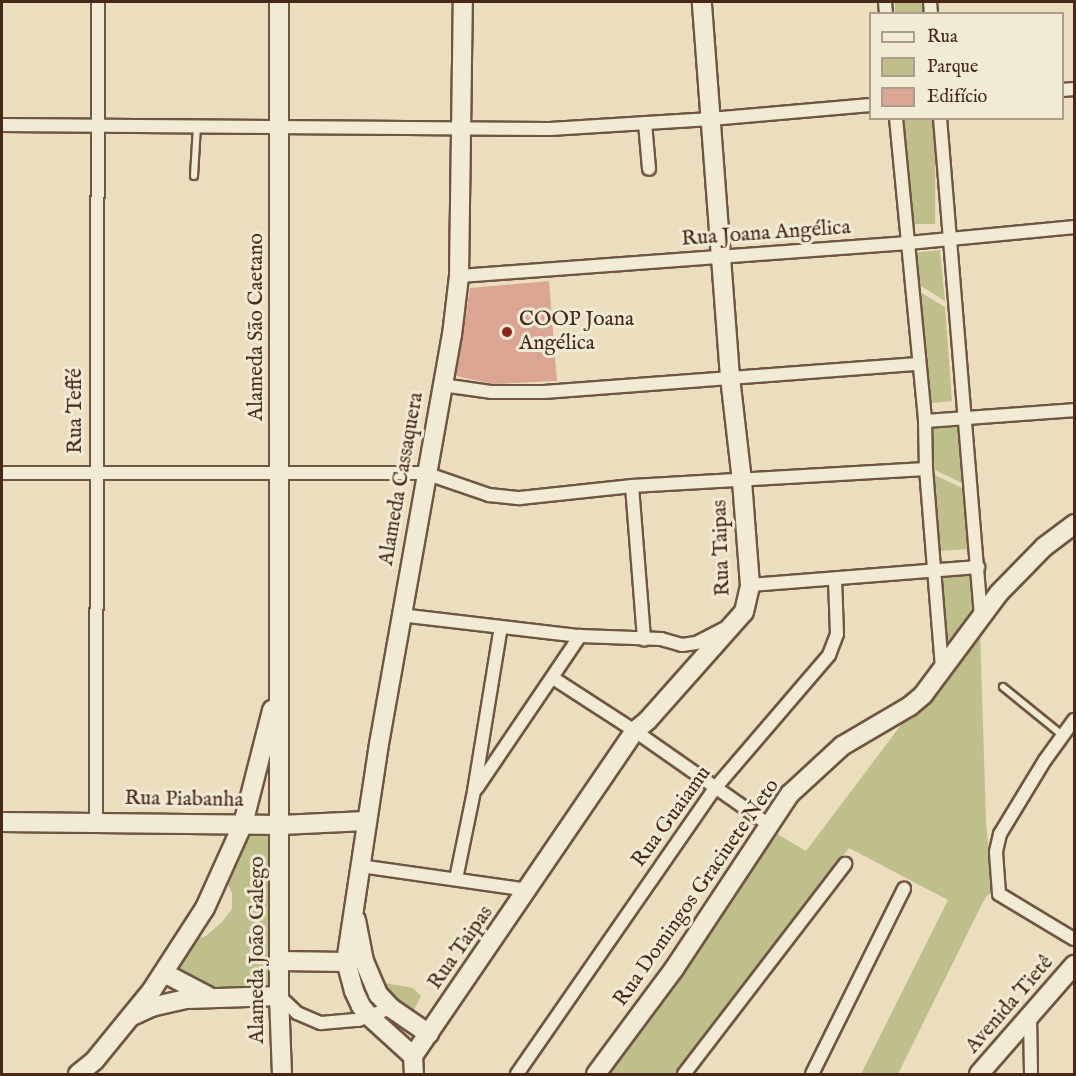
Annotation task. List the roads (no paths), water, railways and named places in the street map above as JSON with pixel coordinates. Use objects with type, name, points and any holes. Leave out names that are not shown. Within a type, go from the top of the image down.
[{"type":"street","name":"Rua Teffé","points":[[96,822],[98,2]]},
{"type":"street","name":"Alameda São Caetano","points":[[279,2],[281,825]]},
{"type":"street","name":"Alameda Cassaquera","points":[[346,962],[366,821],[459,276],[463,129],[463,2]]},
{"type":"street","name":"Rua Taipas","points":[[413,1056],[529,890],[635,731],[648,720],[730,625],[744,612],[750,585],[720,257],[702,2]]},
{"type":"street","points":[[2,125],[550,129],[711,119],[869,105]]},
{"type":"street","points":[[896,120],[925,421],[926,469],[936,572],[942,671]]},
{"type":"street","points":[[940,120],[967,420],[981,614]]},
{"type":"street","points":[[645,123],[649,168]]},
{"type":"street","name":"Rua Joana Angélica","points":[[459,276],[909,243],[1074,227]]},
{"type":"street","points":[[442,385],[491,392],[527,392],[918,364]]},
{"type":"street","points":[[925,421],[967,420],[1074,410]]},
{"type":"street","points":[[2,472],[425,473],[503,497],[632,486],[926,469]]},
{"type":"street","points":[[632,486],[644,640]]},
{"type":"street","name":"Rua Domingos Graciuete Neto","points":[[596,1074],[681,960],[768,824],[790,794],[822,762],[860,735],[910,706],[942,671],[981,614],[1044,547],[1074,525]]},
{"type":"street","points":[[750,585],[978,567]]},
{"type":"street","name":"Rua Guaiamu","points":[[517,1074],[716,788],[829,655],[837,634],[835,580]]},
{"type":"street","points":[[400,615],[580,636],[661,639],[682,645],[696,643],[730,625]]},
{"type":"street","points":[[456,879],[474,791],[501,627]]},
{"type":"street","points":[[474,791],[580,636]]},
{"type":"street","name":"Alameda São Caetano","points":[[78,1074],[95,1067],[164,973],[205,908],[243,824],[267,734],[281,652]]},
{"type":"street","points":[[553,678],[635,731],[768,824]]},
{"type":"street","points":[[1074,720],[1062,735],[1000,834],[996,852],[997,887],[1004,898],[1074,939]]},
{"type":"street","name":"Rua Piabanha","points":[[2,822],[281,825],[366,821]]},
{"type":"street","name":"Alameda João Galego","points":[[281,825],[279,996],[282,1074]]},
{"type":"street","points":[[684,1074],[845,864]]},
{"type":"street","points":[[360,867],[529,890]]},
{"type":"street","points":[[812,1074],[904,889]]},
{"type":"street","points":[[353,906],[370,978],[391,1008],[429,1034]]},
{"type":"street","points":[[280,961],[346,962],[354,991],[369,1016],[413,1056],[414,1074]]},
{"type":"street","name":"Avenida Tietê","points":[[979,1074],[1074,965]]},
{"type":"street","points":[[164,973],[210,997]]},
{"type":"street","points":[[132,1015],[168,1002],[210,997],[279,996],[297,1013],[321,1023],[369,1016],[391,1008]]},
{"type":"street","points":[[1030,1016],[1031,1074]]},
{"type":"lane","points":[[194,176],[197,125]]},
{"type":"lane","points":[[1003,687],[1062,735]]},
{"type":"place","name":"COOP Joana Angélica","points":[[507,332]]}]
